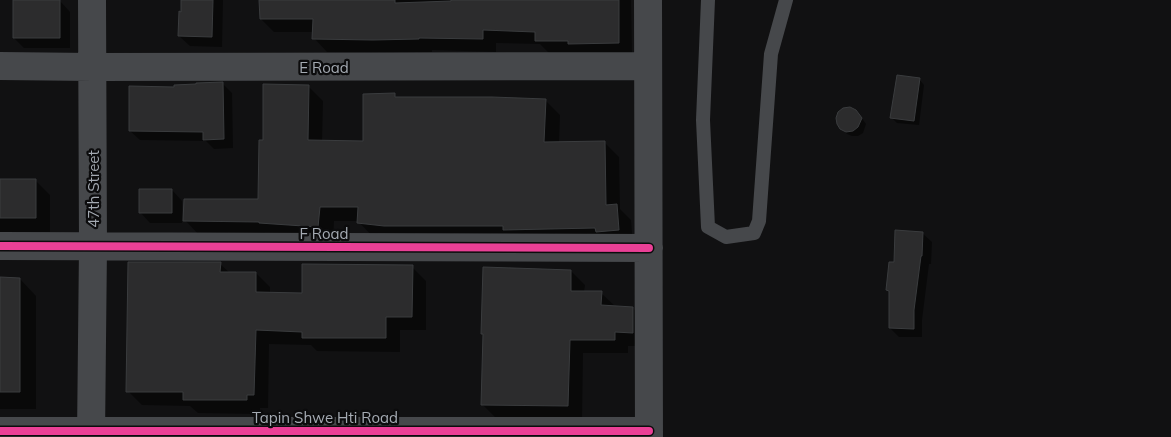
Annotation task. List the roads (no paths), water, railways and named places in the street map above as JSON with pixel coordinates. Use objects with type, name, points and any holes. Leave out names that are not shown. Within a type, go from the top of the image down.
[{"type":"street","name":"47th Street","points":[[91,434],[93,246],[92,0]]},
{"type":"street","points":[[648,0],[650,434]]},
{"type":"street","name":"E Road","points":[[0,66],[648,66]]},
{"type":"street","name":"F Road","points":[[0,246],[649,248]]},
{"type":"street","name":"Tapin Shwe Hti Road","points":[[0,431],[91,434],[650,434]]},
{"type":"lane","points":[[708,0],[703,120],[708,227],[726,237],[754,233],[759,220],[771,54],[786,0]]}]
